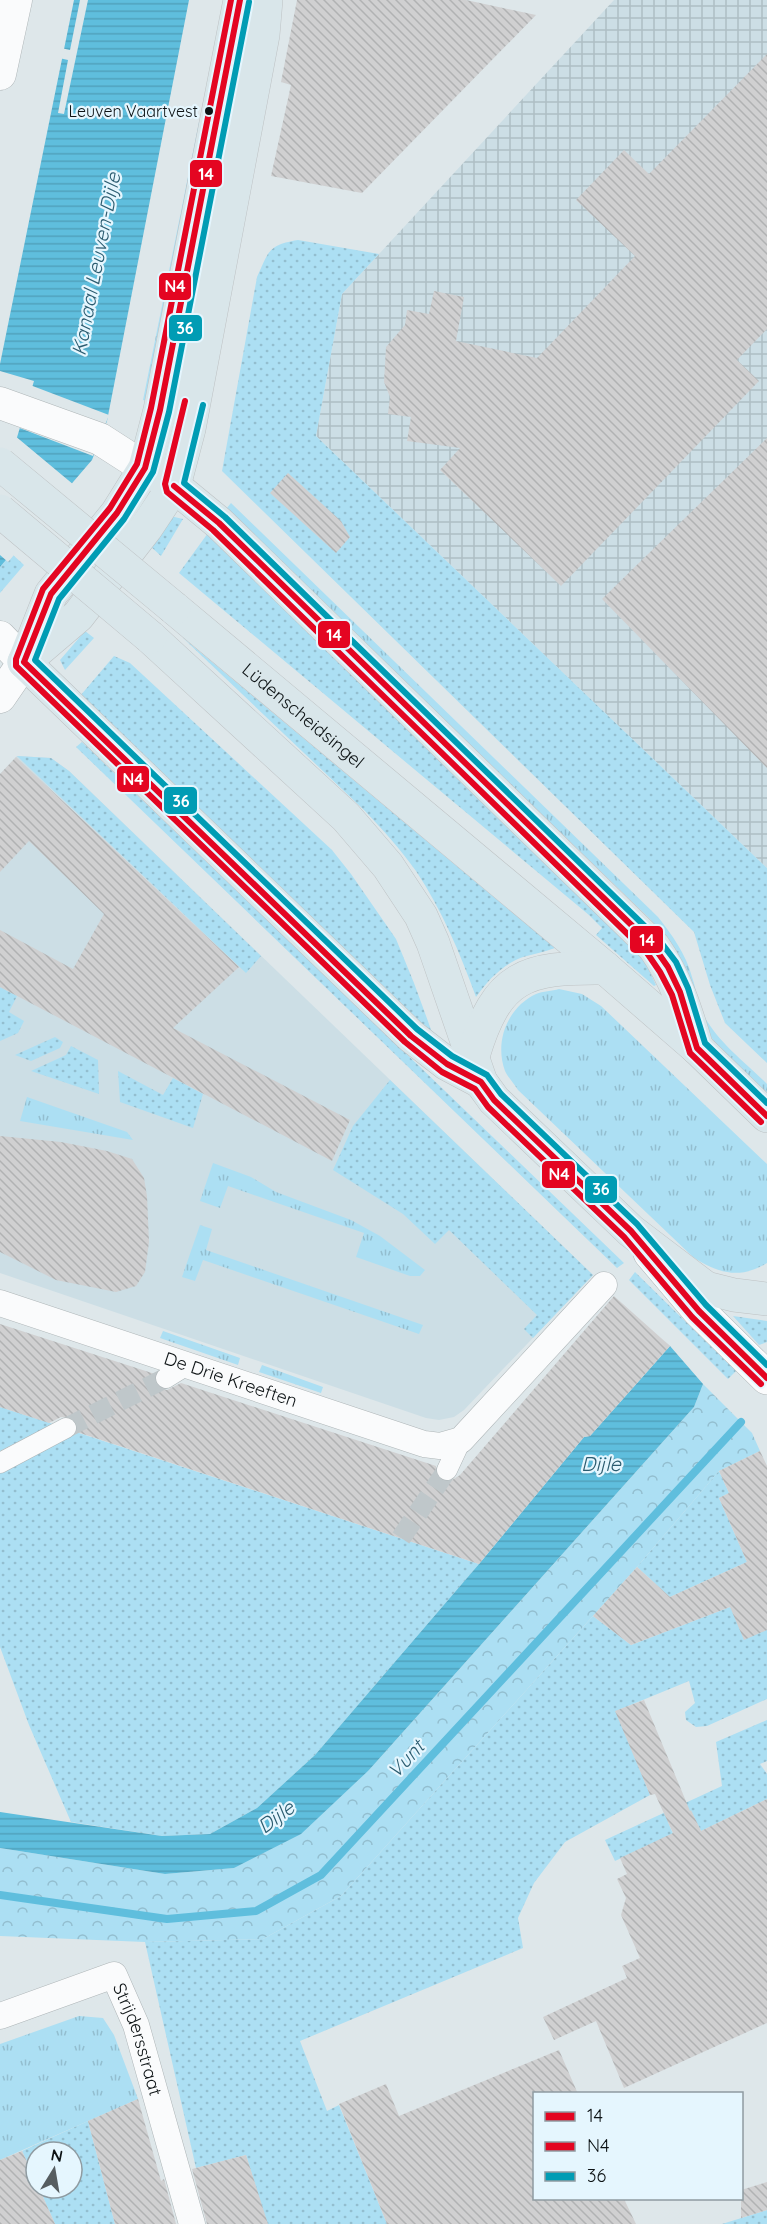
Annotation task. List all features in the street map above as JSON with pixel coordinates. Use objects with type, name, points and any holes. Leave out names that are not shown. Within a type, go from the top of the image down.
[{"type":"main road","points":[[24,662],[51,594],[117,513],[145,468],[160,411],[240,0]]},
{"type":"main road","points":[[24,662],[78,616],[146,528],[174,486],[189,429],[263,35],[266,0]]},
{"type":"main road","name":"Lüdenscheidsingel","points":[[0,464],[605,968],[697,1048],[767,1116]]},
{"type":"main road","points":[[145,468],[174,486],[219,524],[654,947],[668,967],[680,992],[697,1048]]},
{"type":"main road","points":[[0,511],[150,637],[346,817],[388,866],[421,916],[433,943],[477,1069],[494,1100],[631,1232],[699,1311],[767,1378]]},
{"type":"main road","points":[[24,662],[411,1036],[447,1064],[477,1069]]},
{"type":"main road","points":[[477,1069],[482,1025],[501,996],[519,980],[532,973],[569,968],[605,968]]},
{"type":"main road","points":[[631,1232],[706,1288],[734,1295],[767,1299]]},
{"type":"main road","points":[[734,1295],[767,1280]]},
{"type":"street","points":[[0,74],[16,0]]},
{"type":"street","points":[[0,403],[100,439],[145,468]]},
{"type":"street","points":[[0,637],[24,662],[0,697]]},
{"type":"street","points":[[447,1470],[461,1440],[604,1285]]},
{"type":"street","name":"De Drie Kreeften","points":[[0,1303],[177,1371],[424,1444],[440,1446],[461,1440]]},
{"type":"street","points":[[0,1463],[66,1428]]},
{"type":"street","name":"Strijdersstraat","points":[[0,2016],[114,1975],[136,2025],[192,2224]]},
{"type":"shaded area","points":[[614,0],[767,0],[767,868],[316,436],[342,294]]},
{"type":"shaded area","points":[[17,756],[51,758],[69,771],[593,1275],[464,1410],[454,1417],[439,1420],[426,1418],[0,1273],[0,774]]},
{"type":"green space","points":[[199,122],[205,123],[148,401],[143,400]]},
{"type":"green space","points":[[298,240],[379,254],[342,294],[316,436],[767,868],[767,1063],[725,1023],[710,985],[694,932],[222,471],[257,277],[267,255],[275,247]]},
{"type":"green space","points":[[231,503],[658,917],[686,960],[700,1008],[708,1023],[723,1042],[767,1084],[767,1095],[717,1045],[704,1028],[672,947],[650,919],[226,509]]},
{"type":"green space","points":[[166,515],[183,519],[161,556],[148,544]]},
{"type":"green space","points":[[208,533],[638,951],[656,985],[654,986],[596,935],[602,928],[589,915],[179,573]]},
{"type":"green space","points":[[12,554],[24,565],[0,593],[0,567]]},
{"type":"green space","points":[[85,631],[94,638],[65,670],[60,660]]},
{"type":"green space","points":[[182,637],[555,948],[523,957],[509,964],[491,979],[476,997],[442,916],[416,871],[398,848],[365,811]]},
{"type":"green space","points":[[114,656],[130,663],[332,850],[396,939],[433,1035],[80,696]]},
{"type":"green space","points":[[82,742],[624,1263],[617,1268],[76,747]]},
{"type":"green space","points":[[17,756],[51,758],[69,771],[261,956],[246,973]]},
{"type":"green space","points":[[0,987],[17,996],[9,1012],[24,1021],[18,1033],[0,1041]]},
{"type":"green space","points":[[559,989],[582,994],[601,1006],[767,1164],[767,1263],[738,1273],[711,1267],[693,1257],[518,1090],[505,1071],[502,1060],[501,1048],[506,1026],[511,1016],[526,1000],[539,993]]},
{"type":"green space","points":[[55,1037],[63,1042],[60,1048],[31,1061],[15,1055]]},
{"type":"green space","points":[[71,1046],[98,1060],[99,1094],[31,1071],[66,1055]]},
{"type":"green space","points":[[118,1071],[163,1095],[173,1078],[203,1094],[193,1128],[120,1102]]},
{"type":"green space","points":[[390,1080],[593,1275],[533,1338],[524,1329],[537,1315],[449,1230],[435,1244],[403,1214],[333,1170],[353,1126]]},
{"type":"green space","points":[[27,1097],[127,1132],[133,1140],[20,1121]]},
{"type":"green space","points":[[213,1163],[251,1177],[276,1192],[351,1220],[380,1236],[425,1270],[420,1276],[410,1276],[356,1257],[364,1233],[228,1186],[220,1208],[200,1201]]},
{"type":"green space","points":[[200,1225],[212,1229],[206,1250],[423,1325],[419,1334],[203,1260],[195,1281],[182,1277]]},
{"type":"green space","points":[[635,1272],[736,1371],[728,1379],[629,1280]]},
{"type":"green space","points":[[733,1316],[767,1321],[767,1342],[759,1345]]},
{"type":"green space","points":[[163,1331],[240,1358],[238,1365],[160,1338]]},
{"type":"green space","points":[[262,1365],[323,1387],[321,1393],[259,1372]]},
{"type":"green space","points":[[703,1384],[752,1433],[760,1451],[719,1471],[637,1567],[341,1896],[263,1939],[145,1942],[0,1936],[0,1848],[165,1874],[234,1868],[369,1770],[694,1407]]},
{"type":"green space","points":[[0,1407],[53,1424],[0,1451]]},
{"type":"green space","points":[[76,1432],[479,1564],[315,1755],[257,1808],[210,1834],[162,1836],[71,1822],[29,1725],[0,1647],[0,1470]]},
{"type":"green space","points":[[719,1471],[729,1493],[719,1498],[747,1562],[670,1597],[637,1567]]},
{"type":"green space","points":[[730,1607],[767,1630],[767,1699],[707,1726],[696,1727],[686,1720],[685,1712],[695,1703],[689,1681],[616,1711],[650,1795],[565,1842],[534,1883],[518,1918],[523,1948],[300,2041],[327,2111],[339,2105],[387,2224],[267,2224],[246,2155],[196,2168],[145,1942],[263,1939],[341,1896],[593,1616],[631,1645]]},
{"type":"green space","points":[[767,1720],[767,1761],[760,1764],[767,1774],[767,1799],[701,1831],[691,1811],[668,1822],[674,1836],[662,1839],[615,1861],[605,1840],[722,1786],[716,1742]]},
{"type":"green space","points":[[79,2016],[103,2018],[114,2035],[138,2099],[45,2140],[24,2140],[24,2149],[0,2160],[0,2044]]},
{"type":"green space","points":[[88,2121],[115,2224],[55,2224],[44,2200],[84,2200],[84,2140],[46,2140]]},
{"type":"green space","points":[[767,2210],[767,2224],[722,2224]]},
{"type":"water","name":"Kanaal Leuven-Dijle","points":[[74,0],[189,0],[107,421],[92,460],[0,567],[0,463],[15,444],[34,381],[0,371],[0,364]]},
{"type":"water","name":"Dijle","points":[[670,1346],[703,1384],[694,1407],[369,1770],[301,1834],[234,1868],[165,1874],[0,1848],[0,1812],[162,1836],[210,1834],[257,1808],[315,1755],[479,1564],[584,1437],[590,1436]]},
{"type":"pier","points":[[80,0],[88,0],[64,114],[58,113],[68,60],[59,58],[61,48],[70,50]]},
{"type":"pier","points":[[30,385],[109,415],[93,456],[17,427]]},
{"type":"pier","points":[[14,435],[74,485],[8,562],[0,555],[0,458],[12,443]]},
{"type":"building","points":[[297,0],[466,0],[536,15],[362,193],[271,176],[291,85],[281,82]]},
{"type":"building","points":[[767,54],[767,329],[737,360],[759,381],[561,586],[440,470],[460,448],[407,441],[411,417],[388,414],[390,397],[384,382],[386,347],[405,325],[407,310],[429,314],[434,291],[464,297],[456,341],[537,358],[635,256],[576,200],[624,150],[649,174]]},
{"type":"building","points":[[767,438],[767,768],[602,599]]},
{"type":"building","points":[[288,473],[341,521],[350,537],[336,553],[270,493]]},
{"type":"building","points":[[16,757],[239,967],[173,1028],[350,1120],[332,1161],[0,987],[0,930],[73,969],[104,914],[29,841],[0,872],[0,774]]},
{"type":"building","points":[[0,1136],[61,1142],[107,1151],[132,1159],[144,1178],[149,1242],[145,1272],[136,1286],[116,1292],[56,1280],[0,1252]]},
{"type":"building","points":[[614,1296],[670,1346],[590,1436],[584,1437],[479,1564],[77,1432],[77,1423],[72,1418],[61,1417],[49,1423],[0,1407],[0,1324],[155,1374],[156,1384],[161,1389],[167,1390],[181,1383],[436,1466],[438,1477],[442,1481],[449,1482],[460,1475]]},
{"type":"building","points":[[760,1451],[767,1466],[767,1630],[744,1640],[730,1607],[631,1645],[593,1616],[637,1567],[670,1597],[747,1562],[719,1498],[729,1493],[719,1471]]},
{"type":"building","points":[[644,1700],[690,1811],[701,1831],[767,1799],[767,2023],[624,2088],[596,2021],[554,2040],[543,2017],[627,1978],[622,1966],[640,1958],[621,1915],[626,1898],[617,1879],[627,1874],[620,1858],[673,1833],[655,1794],[650,1795],[615,1711]]},
{"type":"building","points":[[559,2050],[577,2092],[533,2092],[533,2200],[624,2200],[636,2224],[387,2224],[339,2104],[386,2084],[399,2116]]},
{"type":"building","points":[[138,2099],[161,2181],[164,2179],[176,2224],[115,2224],[88,2121]]},
{"type":"building","points":[[22,2151],[24,2155],[24,2200],[44,2200],[55,2224],[0,2224],[0,2160]]},
{"type":"building","points":[[246,2155],[268,2224],[207,2224],[192,2169]]},
{"type":"building","points":[[767,2182],[767,2210],[741,2218],[743,2189]]},
{"type":"waterway","name":"Vunt","points":[[0,1895],[167,1919],[256,1911],[321,1875],[741,1422]]},
{"type":"tunnel","points":[[66,1428],[166,1378]]},
{"type":"tunnel","points":[[401,1538],[447,1470]]},
{"type":"transit line","name":"N4","points":[[231,0],[151,408],[137,464],[110,508],[43,589],[16,659],[16,666],[405,1042],[442,1072],[475,1089],[488,1107],[624,1237],[692,1317],[761,1384]]},
{"type":"transit line","name":"14","points":[[24,662],[51,594],[117,513],[145,468],[160,410],[240,0]]},
{"type":"transit line","name":"36","points":[[249,2],[169,412],[153,472],[124,519],[59,599],[35,660],[417,1029],[452,1056],[487,1075],[501,1094],[637,1224],[706,1305],[767,1365]]},
{"type":"transit line","name":"N4","points":[[185,401],[165,484],[167,492],[213,530],[647,953],[672,995],[690,1053],[761,1122]]},
{"type":"transit line","name":"36","points":[[203,405],[184,483],[225,517],[660,941],[676,962],[688,988],[705,1043],[767,1103]]},
{"type":"transit line","name":"14","points":[[174,486],[219,523],[654,947],[668,967],[680,992],[697,1048],[767,1116]]},
{"type":"transit line","name":"14","points":[[24,662],[411,1036],[447,1064],[481,1082],[494,1100],[631,1231],[699,1311],[767,1378]]},
{"type":"place","name":"Leuven Vaartvest","points":[[209,111]]}]
